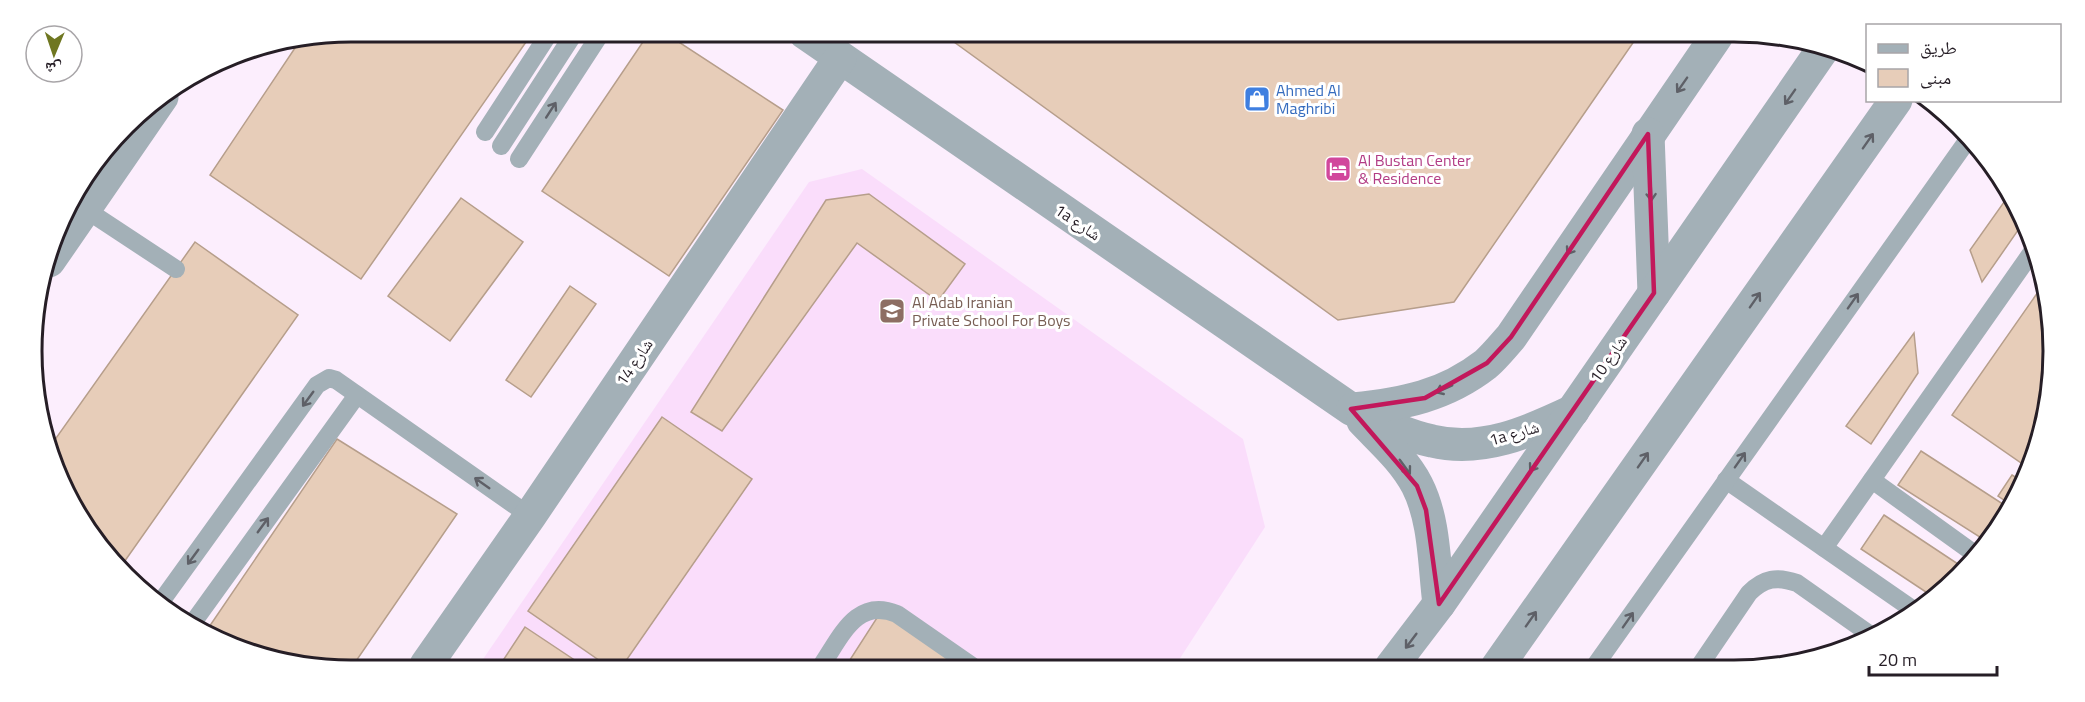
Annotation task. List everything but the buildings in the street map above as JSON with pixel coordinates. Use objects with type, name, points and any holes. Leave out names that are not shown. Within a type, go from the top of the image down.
[{"type":"street","name":"شارع 14","points":[[429,660],[530,516],[819,42]]},
{"type":"street","name":"1a شارع","points":[[821,42],[1351,409],[1398,430],[1433,442],[1467,444],[1503,440],[1537,428],[1573,411]]},
{"type":"street","points":[[1351,409],[1390,406],[1425,398],[1458,383],[1487,363],[1512,337],[1712,42]]},
{"type":"street","name":"شارع 10","points":[[1396,660],[1573,411],[1819,54]]},
{"type":"street","points":[[1502,660],[1895,102]]},
{"type":"street","points":[[71,223],[144,122]]},
{"type":"street","points":[[1648,134],[1654,292]]},
{"type":"street","name":"1a شارع","points":[[1351,409],[1397,457],[1417,486],[1426,510],[1431,536],[1438,604]]},
{"type":"lane","points":[[485,132],[544,42]]},
{"type":"lane","points":[[501,146],[569,42]]},
{"type":"lane","points":[[519,159],[595,42]]},
{"type":"lane","points":[[1599,660],[1964,145]]},
{"type":"lane","points":[[71,223],[176,269]]},
{"type":"lane","points":[[1824,548],[2028,257]]},
{"type":"lane","points":[[164,597],[317,385],[329,378],[336,380],[530,516]]},
{"type":"lane","points":[[196,619],[357,395]]},
{"type":"lane","points":[[1726,480],[1908,606]]},
{"type":"lane","points":[[1872,480],[1970,550]]},
{"type":"lane","points":[[1703,660],[1749,593],[1759,584],[1771,579],[1785,578],[1797,583],[1865,631]]},
{"type":"lane","points":[[825,660],[852,621],[862,613],[873,609],[886,609],[897,614],[963,660]]},
{"type":"highlighted area","points":[[1648,134],[1654,293],[1439,604],[1426,510],[1417,486],[1351,409],[1425,398],[1487,363],[1511,337]]},
{"type":"shaded area","name":"Al Adab Iranian Private School For Boys","points":[[862,169],[1243,439],[1265,527],[1179,660],[482,660],[809,182]]},
{"type":"place","name":"Ahmed Al Maghribi","points":[[1257,99]]},
{"type":"place","name":"Al Bustan Center & Residence","points":[[1338,169]]},
{"type":"place","name":"Al Adab Iranian Private School For Boys","points":[[892,311]]}]
